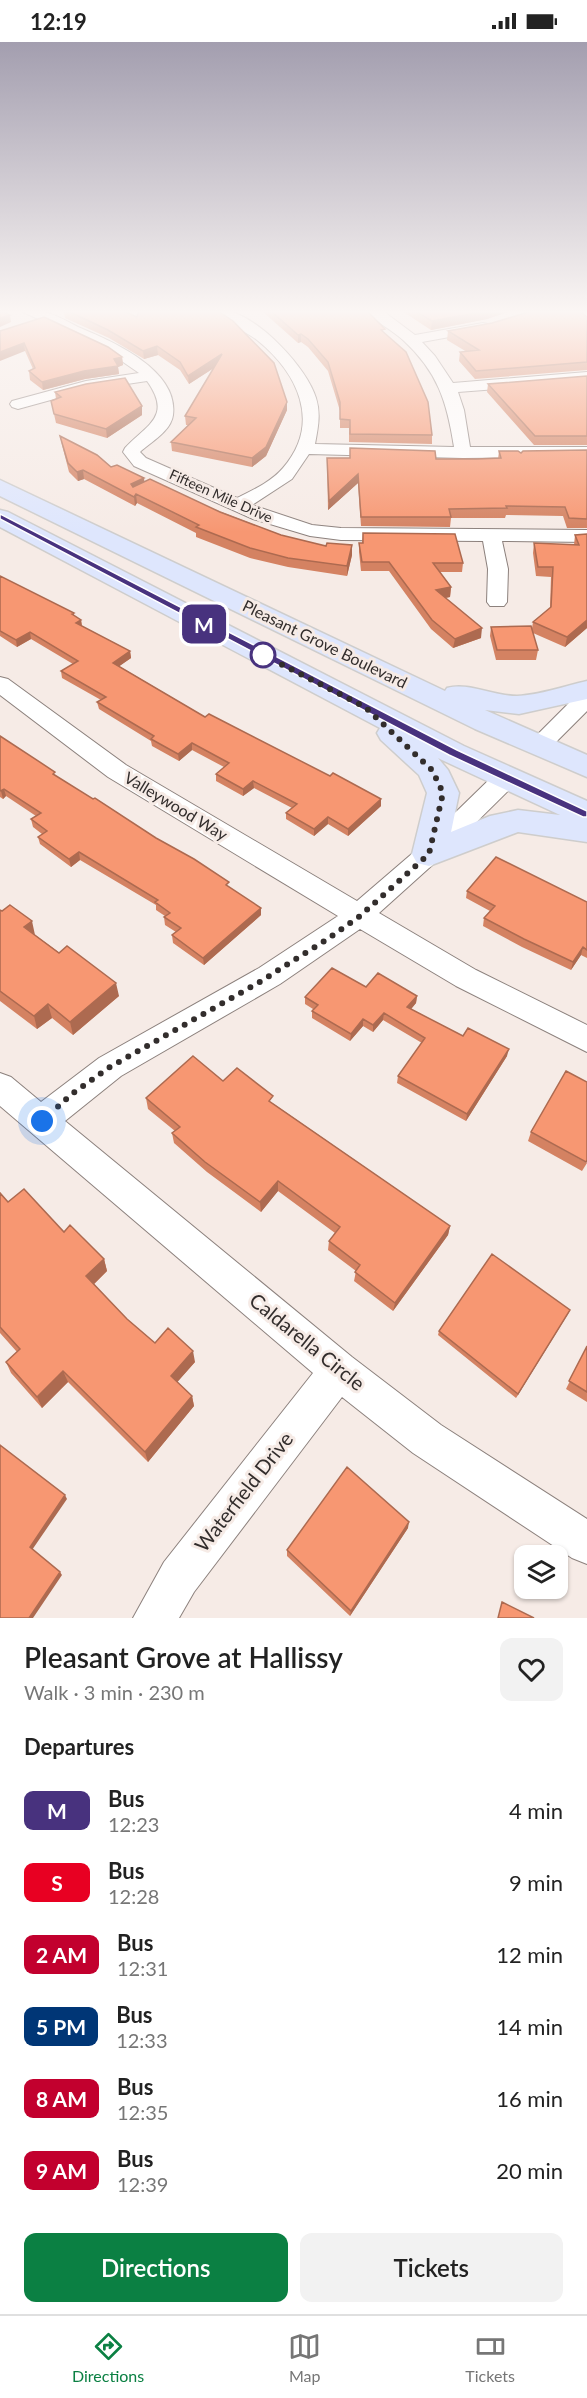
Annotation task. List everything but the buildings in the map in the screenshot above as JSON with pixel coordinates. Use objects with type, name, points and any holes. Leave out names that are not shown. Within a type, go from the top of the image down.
[{"type":"main road","name":"Pleasant Grove Boulevard","points":[[0,487],[397,680],[587,767]]},
{"type":"main road","points":[[0,517],[365,707],[506,778],[587,814]]},
{"type":"main road","points":[[397,680],[499,704],[519,705],[587,690]]},
{"type":"main road","points":[[365,707],[432,770],[440,783],[443,793],[429,854]]},
{"type":"main road","points":[[506,778],[539,746]]},
{"type":"main road","points":[[429,854],[510,823],[541,822],[587,830]]},
{"type":"street","points":[[18,404],[95,385]]},
{"type":"street","name":"Fifteen Mile Drive","points":[[156,385],[164,396],[166,407],[164,418],[154,432],[139,442],[131,452],[141,462],[282,523],[341,534],[587,536]]},
{"type":"street","points":[[238,505],[265,491],[286,476],[306,448],[311,419],[310,401],[304,385]]},
{"type":"street","points":[[446,385],[455,410],[463,453]]},
{"type":"street","points":[[448,388],[505,385]]},
{"type":"street","points":[[306,448],[387,452],[587,452]]},
{"type":"street","points":[[491,536],[498,569],[497,603]]},
{"type":"street","name":"Valleywood Way","points":[[0,684],[117,771],[360,916]]},
{"type":"street","points":[[539,746],[587,698]]},
{"type":"street","points":[[42,1121],[72,1094],[110,1067],[291,963],[360,916],[429,854],[506,778]]},
{"type":"street","points":[[360,916],[466,978],[587,1039]]},
{"type":"street","name":"Caldarella Circle","points":[[0,1087],[339,1370],[427,1439],[587,1543]]},
{"type":"street","name":"Waterfield Drive","points":[[156,1618],[179,1577],[339,1370]]},
{"type":"bus line","name":"M","points":[[0,517],[453,753],[587,814]]},
{"type":"route","points":[[42,1121],[72,1094],[110,1067],[258,983],[326,940],[360,916],[429,854],[443,793],[432,770],[365,707],[263,655]]}]
